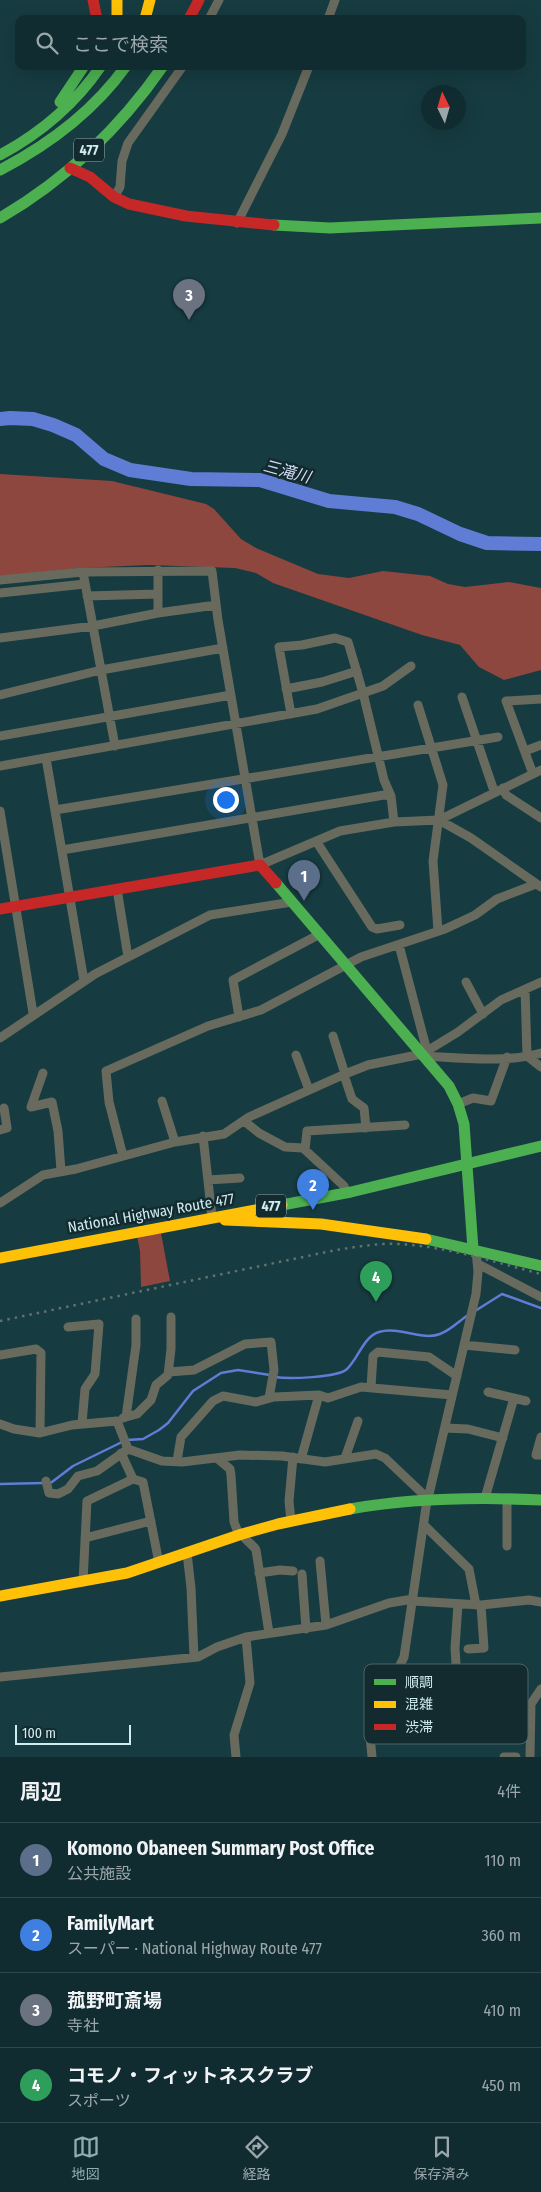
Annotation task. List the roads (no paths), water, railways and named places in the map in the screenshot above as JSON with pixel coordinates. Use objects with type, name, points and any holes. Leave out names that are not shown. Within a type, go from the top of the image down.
[{"type":"main road","points":[[93,0],[96,15]]},
{"type":"main road","points":[[117,0],[117,15]]},
{"type":"main road","points":[[126,0],[126,15]]},
{"type":"main road","points":[[146,15],[150,0]]},
{"type":"main road","points":[[192,15],[199,0]]},
{"type":"main road","points":[[15,148],[56,107],[81,70]]},
{"type":"main road","points":[[0,155],[15,148],[46,126],[87,86],[98,70]]},
{"type":"main road","points":[[21,160],[89,96],[108,70]]},
{"type":"main road","points":[[0,170],[21,160],[85,114],[106,94],[123,70]]},
{"type":"main road","name":"477","points":[[0,218],[36,196],[70,168],[124,117],[160,70]]},
{"type":"main road","points":[[70,168],[90,178],[114,197],[129,204],[237,223],[330,228],[541,218]]},
{"type":"main road","points":[[0,909],[260,865],[425,1053],[449,1086],[458,1104],[464,1124],[475,1250]]},
{"type":"main road","name":"National Highway Route 477","points":[[0,1258],[346,1193],[541,1146]]},
{"type":"main road","points":[[212,1217],[222,1220],[322,1224],[418,1237],[541,1266]]},
{"type":"main road","points":[[0,1596],[128,1573],[241,1535],[291,1521],[370,1505],[425,1497],[541,1500]]},
{"type":"street","points":[[211,15],[218,0]]},
{"type":"street","points":[[329,15],[335,0]]},
{"type":"street","points":[[114,197],[120,188],[122,160],[128,143],[180,70]]},
{"type":"street","points":[[237,223],[282,134],[307,70]]},
{"type":"street","points":[[158,570],[158,613]]},
{"type":"street","points":[[0,580],[83,572],[212,571],[223,648],[260,865],[340,832],[394,822],[439,820],[537,772],[525,751],[506,701],[541,699]]},
{"type":"street","points":[[83,572],[115,746]]},
{"type":"street","points":[[0,593],[85,584]]},
{"type":"street","points":[[87,596],[158,594]]},
{"type":"street","points":[[0,638],[93,626],[158,613],[216,605]]},
{"type":"street","points":[[291,714],[279,647],[302,645],[336,638],[348,642],[363,693],[384,780],[391,796],[394,822]]},
{"type":"street","points":[[0,695],[101,670],[223,648]]},
{"type":"street","points":[[0,766],[317,709],[383,686],[411,666]]},
{"type":"street","points":[[286,689],[322,682],[357,671]]},
{"type":"street","points":[[0,736],[231,695]]},
{"type":"street","points":[[462,697],[475,740],[498,790],[541,818]]},
{"type":"street","points":[[418,705],[443,785],[433,861],[438,932]]},
{"type":"street","points":[[55,810],[379,755],[498,737]]},
{"type":"street","points":[[525,751],[541,745]]},
{"type":"street","points":[[46,758],[84,981]]},
{"type":"street","points":[[62,850],[251,817],[391,796]]},
{"type":"street","points":[[0,811],[33,1014]]},
{"type":"street","points":[[439,820],[471,838],[539,885]]},
{"type":"street","points":[[316,841],[372,927],[377,930],[400,925]]},
{"type":"street","points":[[123,1156],[109,1102],[106,1071],[208,1026],[260,1010],[361,957],[438,932],[475,915],[496,899],[539,885]]},
{"type":"street","points":[[117,889],[128,957]]},
{"type":"street","points":[[0,1038],[84,981],[210,915],[292,902]]},
{"type":"street","points":[[239,1017],[233,980],[320,934]]},
{"type":"street","points":[[399,945],[425,1053]]},
{"type":"street","points":[[466,982],[483,1014]]},
{"type":"street","points":[[425,1053],[458,1032],[501,1000],[541,982]]},
{"type":"street","points":[[525,989],[527,1056]]},
{"type":"street","points":[[333,1036],[352,1099],[364,1108],[366,1128]]},
{"type":"street","points":[[0,1203],[43,1175],[175,1142],[229,1132],[244,1121],[344,1074],[368,1065],[425,1053],[471,1058],[541,1054]]},
{"type":"street","points":[[296,1055],[309,1090]]},
{"type":"street","points":[[527,1056],[541,1067]]},
{"type":"street","points":[[458,1104],[473,1098],[491,1101],[506,1057]]},
{"type":"street","points":[[43,1073],[31,1107],[52,1102],[58,1131],[60,1171]]},
{"type":"street","points":[[162,1101],[175,1142]]},
{"type":"street","points":[[0,1130],[6,1128],[4,1108]]},
{"type":"street","points":[[244,1121],[259,1133],[286,1147],[303,1148],[344,1186],[346,1193]]},
{"type":"street","points":[[305,1150],[307,1131],[406,1125]]},
{"type":"street","points":[[203,1136],[212,1217]]},
{"type":"street","points":[[208,1180],[240,1178]]},
{"type":"street","points":[[402,1664],[424,1525],[425,1497],[445,1428],[473,1307],[478,1264],[475,1250]]},
{"type":"street","points":[[478,1264],[490,1268],[541,1297]]},
{"type":"street","points":[[0,1424],[14,1429],[40,1433],[82,1424],[122,1419],[136,1414],[150,1400],[156,1385],[168,1375],[171,1349],[171,1317]]},
{"type":"street","points":[[133,1479],[125,1449],[122,1419],[136,1345],[136,1319]]},
{"type":"street","points":[[68,1328],[99,1324],[96,1374],[86,1389],[82,1424]]},
{"type":"street","points":[[168,1372],[194,1370],[245,1344],[271,1342],[274,1370],[269,1398]]},
{"type":"street","points":[[464,1345],[515,1350]]},
{"type":"street","points":[[0,1355],[36,1349],[41,1354],[40,1433]]},
{"type":"street","points":[[371,1387],[373,1356],[378,1352],[429,1357],[457,1376]]},
{"type":"street","points":[[177,1461],[181,1437],[218,1398],[223,1396],[256,1402],[269,1398],[319,1395],[328,1398],[361,1387],[371,1387],[452,1396]]},
{"type":"street","points":[[488,1392],[526,1401]]},
{"type":"street","points":[[291,1521],[289,1501],[297,1458],[319,1395]]},
{"type":"street","points":[[485,1498],[514,1398]]},
{"type":"street","points":[[345,1458],[358,1420]]},
{"type":"street","points":[[445,1428],[468,1429],[503,1438]]},
{"type":"street","points":[[541,1437],[536,1455],[541,1456]]},
{"type":"street","points":[[125,1449],[162,1461],[218,1459],[240,1455],[297,1458],[325,1462],[366,1455],[380,1456],[425,1497]]},
{"type":"street","points":[[46,1484],[50,1493],[58,1494],[68,1488],[78,1476],[97,1471],[125,1449]]},
{"type":"street","points":[[218,1459],[230,1470],[234,1522],[246,1542],[254,1547],[269,1633]]},
{"type":"street","points":[[83,1582],[87,1501],[133,1479],[143,1482],[159,1563]]},
{"type":"street","points":[[507,1498],[507,1546]]},
{"type":"street","points":[[85,1538],[151,1521]]},
{"type":"street","points":[[424,1525],[469,1569],[478,1605],[484,1648],[468,1649]]},
{"type":"street","points":[[187,1553],[194,1657]]},
{"type":"street","points":[[320,1561],[326,1625]]},
{"type":"street","points":[[259,1573],[280,1570],[298,1573],[306,1629]]},
{"type":"street","points":[[0,1677],[194,1657],[246,1636],[326,1625],[389,1603],[413,1600],[478,1605],[529,1600],[541,1602]]},
{"type":"street","points":[[455,1664],[458,1604]]},
{"type":"street","points":[[236,1757],[234,1735],[250,1683],[246,1636]]},
{"type":"street","points":[[530,1757],[532,1704],[541,1690]]},
{"type":"street","points":[[371,1744],[372,1757]]},
{"type":"street","points":[[504,1757],[516,1757]]},
{"type":"waterway","name":"三滝川","points":[[0,419],[33,419],[53,425],[76,435],[104,459],[130,470],[191,479],[260,480],[329,501],[395,507],[418,514],[460,534],[487,543],[541,544]]},
{"type":"waterway","points":[[475,1311],[502,1294],[541,1308]]},
{"type":"waterway","points":[[275,1377],[312,1377],[342,1372],[351,1365],[365,1343],[374,1334],[394,1331],[433,1336],[448,1330],[468,1315]]},
{"type":"waterway","points":[[127,1440],[143,1439],[159,1430],[168,1423],[193,1391],[221,1373],[238,1370],[270,1375]]},
{"type":"waterway","points":[[49,1483],[73,1466],[122,1442]]},
{"type":"waterway","points":[[0,1484],[43,1483]]},
{"type":"railway","points":[[0,1321],[336,1250],[374,1245],[397,1244],[434,1248],[470,1255],[541,1274]]},
{"type":"place","name":"菰野町斎場","points":[[189,320]]},
{"type":"place","name":"Komono Obaneen Summary Post Office","points":[[304,901]]},
{"type":"place","name":"FamilyMart","points":[[313,1210]]},
{"type":"place","name":"コモノ・フィットネスクラブ","points":[[376,1302]]}]
